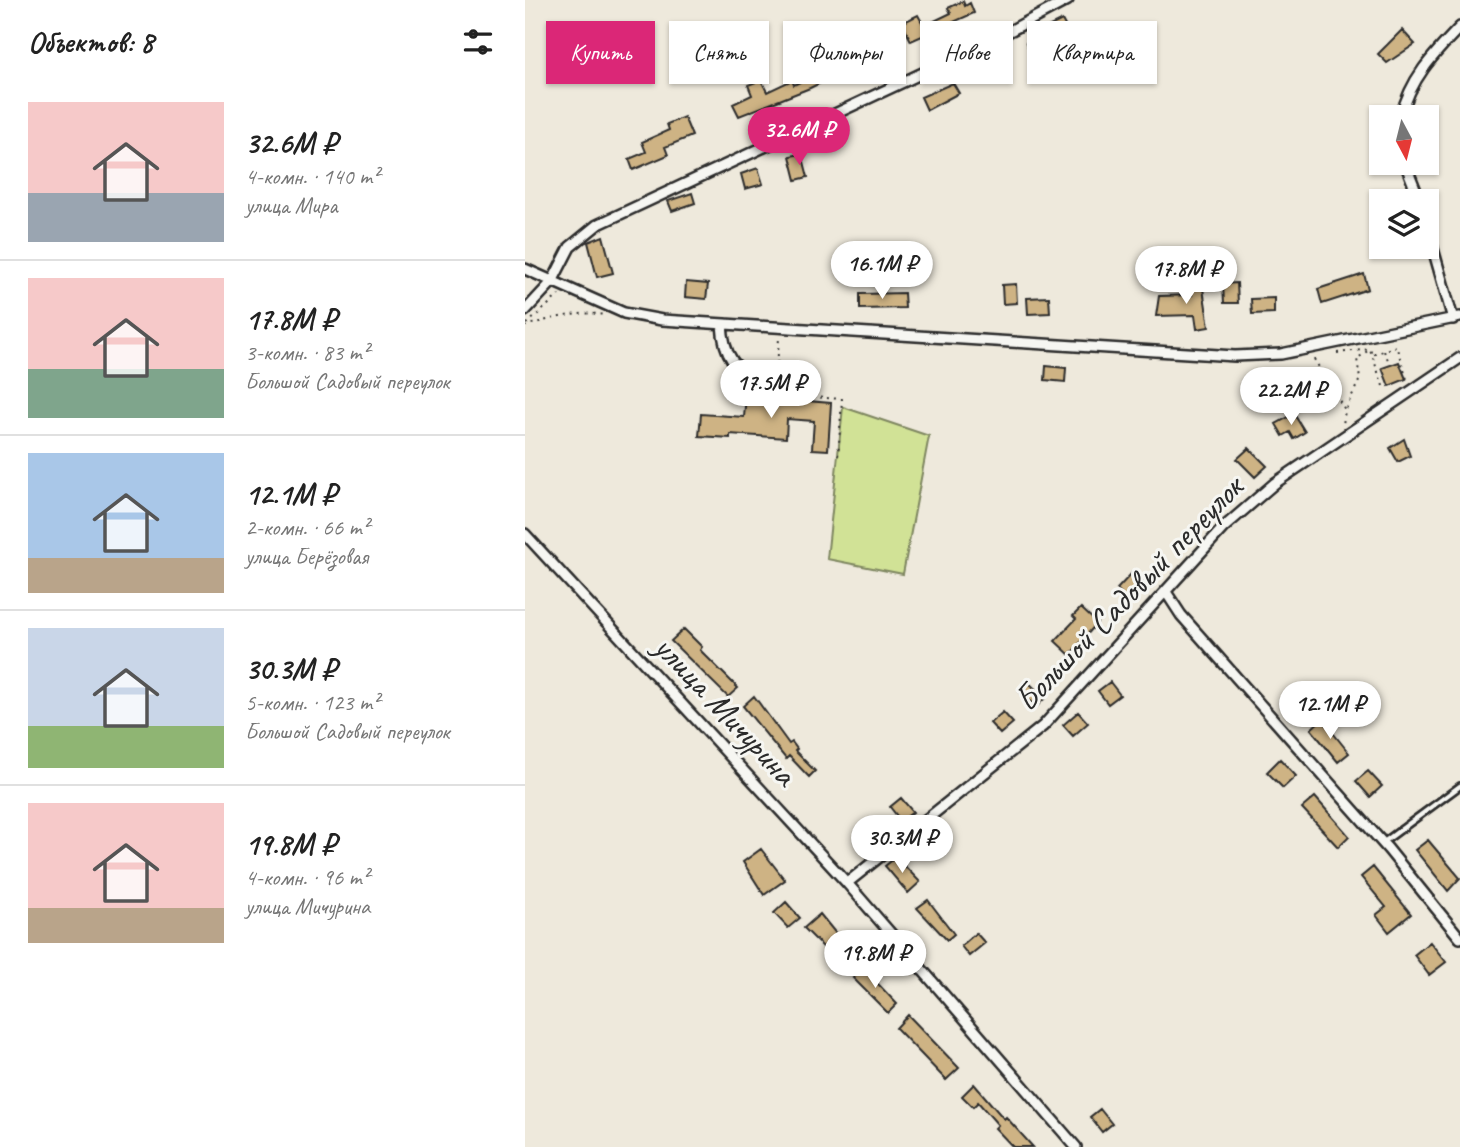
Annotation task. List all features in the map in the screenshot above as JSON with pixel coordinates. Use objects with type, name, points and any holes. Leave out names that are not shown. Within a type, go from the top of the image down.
[{"type":"street","points":[[525,311],[552,282],[570,247],[597,225],[991,41],[1068,0]]},
{"type":"street","points":[[1405,105],[1411,87],[1425,64],[1460,27]]},
{"type":"street","points":[[525,269],[624,313],[663,320],[1235,356],[1281,354],[1457,318],[1438,259]]},
{"type":"street","points":[[722,324],[726,354],[736,367],[768,391]]},
{"type":"street","name":"Большой Садовый переулок","points":[[847,883],[1043,726],[1223,528],[1275,483],[1460,358]]},
{"type":"street","name":"улица Мичурина","points":[[525,534],[847,883],[1076,1147]]},
{"type":"street","points":[[1166,592],[1181,615],[1383,843],[1460,938]]},
{"type":"lane","points":[[1383,843],[1460,786]]},
{"type":"path","points":[[526,325],[552,299],[562,294]]},
{"type":"path","points":[[586,306],[593,313]]},
{"type":"path","points":[[779,333],[776,394],[842,399],[838,458]]},
{"type":"path","points":[[1372,355],[1397,346],[1411,389]]},
{"type":"path","points":[[1335,353],[1370,349]]},
{"type":"path","points":[[1370,349],[1383,386]]},
{"type":"path","points":[[1345,410],[1360,379],[1357,359],[1370,349]]},
{"type":"path","points":[[1384,351],[1389,362]]},
{"type":"path","points":[[1311,356],[1323,355]]},
{"type":"green space","points":[[843,407],[929,436],[903,574],[827,559]]},
{"type":"building","points":[[963,1],[965,6],[970,3],[974,13],[956,21],[934,21],[951,13],[948,8]]},
{"type":"building","points":[[918,15],[921,21],[920,37],[911,41],[906,31],[906,21]]},
{"type":"building","points":[[1402,30],[1415,44],[1387,63],[1378,54]]},
{"type":"building","points":[[751,84],[763,84],[767,92],[784,84],[818,84],[739,116],[733,104],[752,95],[748,85]]},
{"type":"building","points":[[951,84],[954,84],[959,93],[927,110],[921,97]]},
{"type":"building","points":[[684,117],[692,136],[665,147],[668,155],[633,170],[629,159],[646,152],[642,142],[669,130],[667,124]]},
{"type":"building","points":[[802,154],[808,177],[796,180],[790,156]]},
{"type":"building","points":[[758,168],[763,184],[745,189],[741,174]]},
{"type":"building","points":[[692,193],[695,203],[672,211],[668,201]]},
{"type":"building","points":[[603,236],[613,273],[597,277],[588,242]]},
{"type":"building","points":[[1364,274],[1368,289],[1322,304],[1318,289]]},
{"type":"building","points":[[686,282],[708,284],[706,299],[685,297]]},
{"type":"building","points":[[1202,282],[1209,327],[1197,329],[1195,315],[1156,316],[1159,296],[1192,295],[1190,284]]},
{"type":"building","points":[[1237,283],[1238,303],[1224,303],[1223,284]]},
{"type":"building","points":[[1016,284],[1017,303],[1003,304],[1002,285]]},
{"type":"building","points":[[904,293],[905,308],[860,309],[860,294]]},
{"type":"building","points":[[1049,297],[1050,313],[1028,314],[1027,298]]},
{"type":"building","points":[[1274,298],[1274,313],[1252,314],[1251,299]]},
{"type":"building","points":[[1399,362],[1406,379],[1389,386],[1382,368]]},
{"type":"building","points":[[1046,366],[1066,368],[1065,382],[1045,380]]},
{"type":"building","points":[[746,396],[831,403],[828,450],[812,449],[814,421],[787,419],[786,438],[730,434],[730,438],[699,436],[701,414],[744,417]]},
{"type":"building","points":[[1294,414],[1305,432],[1294,439],[1290,432],[1283,436],[1276,424]]},
{"type":"building","points":[[1404,439],[1410,456],[1398,462],[1390,448]]},
{"type":"building","points":[[1249,448],[1267,466],[1255,477],[1237,459]]},
{"type":"building","points":[[1133,572],[1144,582],[1127,600],[1117,589]]},
{"type":"building","points":[[1081,608],[1097,623],[1070,655],[1055,641],[1076,619],[1073,616]]},
{"type":"building","points":[[684,629],[702,647],[700,650],[738,688],[728,697],[671,641]]},
{"type":"building","points":[[1028,682],[1045,698],[1036,707],[1019,691]]},
{"type":"building","points":[[1110,682],[1120,695],[1108,704],[1098,691]]},
{"type":"building","points":[[754,696],[789,744],[792,742],[797,749],[795,751],[815,771],[809,777],[789,756],[786,759],[743,706]]},
{"type":"building","points":[[1003,712],[1013,723],[1000,734],[990,723]]},
{"type":"building","points":[[1078,712],[1088,723],[1073,736],[1063,725]]},
{"type":"building","points":[[1322,719],[1349,753],[1338,762],[1311,729]]},
{"type":"building","points":[[1280,759],[1296,776],[1283,788],[1267,772]]},
{"type":"building","points":[[1368,771],[1382,786],[1370,797],[1356,781]]},
{"type":"building","points":[[1315,797],[1349,836],[1338,847],[1302,808]]},
{"type":"building","points":[[901,798],[913,812],[901,821],[890,807]]},
{"type":"building","points":[[872,821],[885,837],[870,850],[857,833]]},
{"type":"building","points":[[1428,840],[1460,878],[1448,891],[1415,850]]},
{"type":"building","points":[[761,849],[785,880],[764,895],[743,862]]},
{"type":"building","points":[[896,857],[920,882],[908,893],[885,866]]},
{"type":"building","points":[[1373,867],[1411,914],[1389,932],[1376,915],[1386,907],[1361,877]]},
{"type":"building","points":[[928,900],[954,934],[947,940],[917,908]]},
{"type":"building","points":[[786,902],[800,918],[788,928],[774,913]]},
{"type":"building","points":[[820,914],[847,947],[834,958],[804,928]]},
{"type":"building","points":[[976,933],[985,943],[969,956],[961,946]]},
{"type":"building","points":[[1430,942],[1446,962],[1429,975],[1414,955]]},
{"type":"building","points":[[863,968],[897,1004],[888,1013],[853,978]]},
{"type":"building","points":[[908,1015],[959,1068],[946,1080],[896,1028]]},
{"type":"building","points":[[974,1084],[1033,1147],[1013,1147],[995,1128],[998,1125],[978,1102],[973,1107],[962,1096]]},
{"type":"building","points":[[1100,1109],[1112,1124],[1102,1132],[1090,1117]]}]
